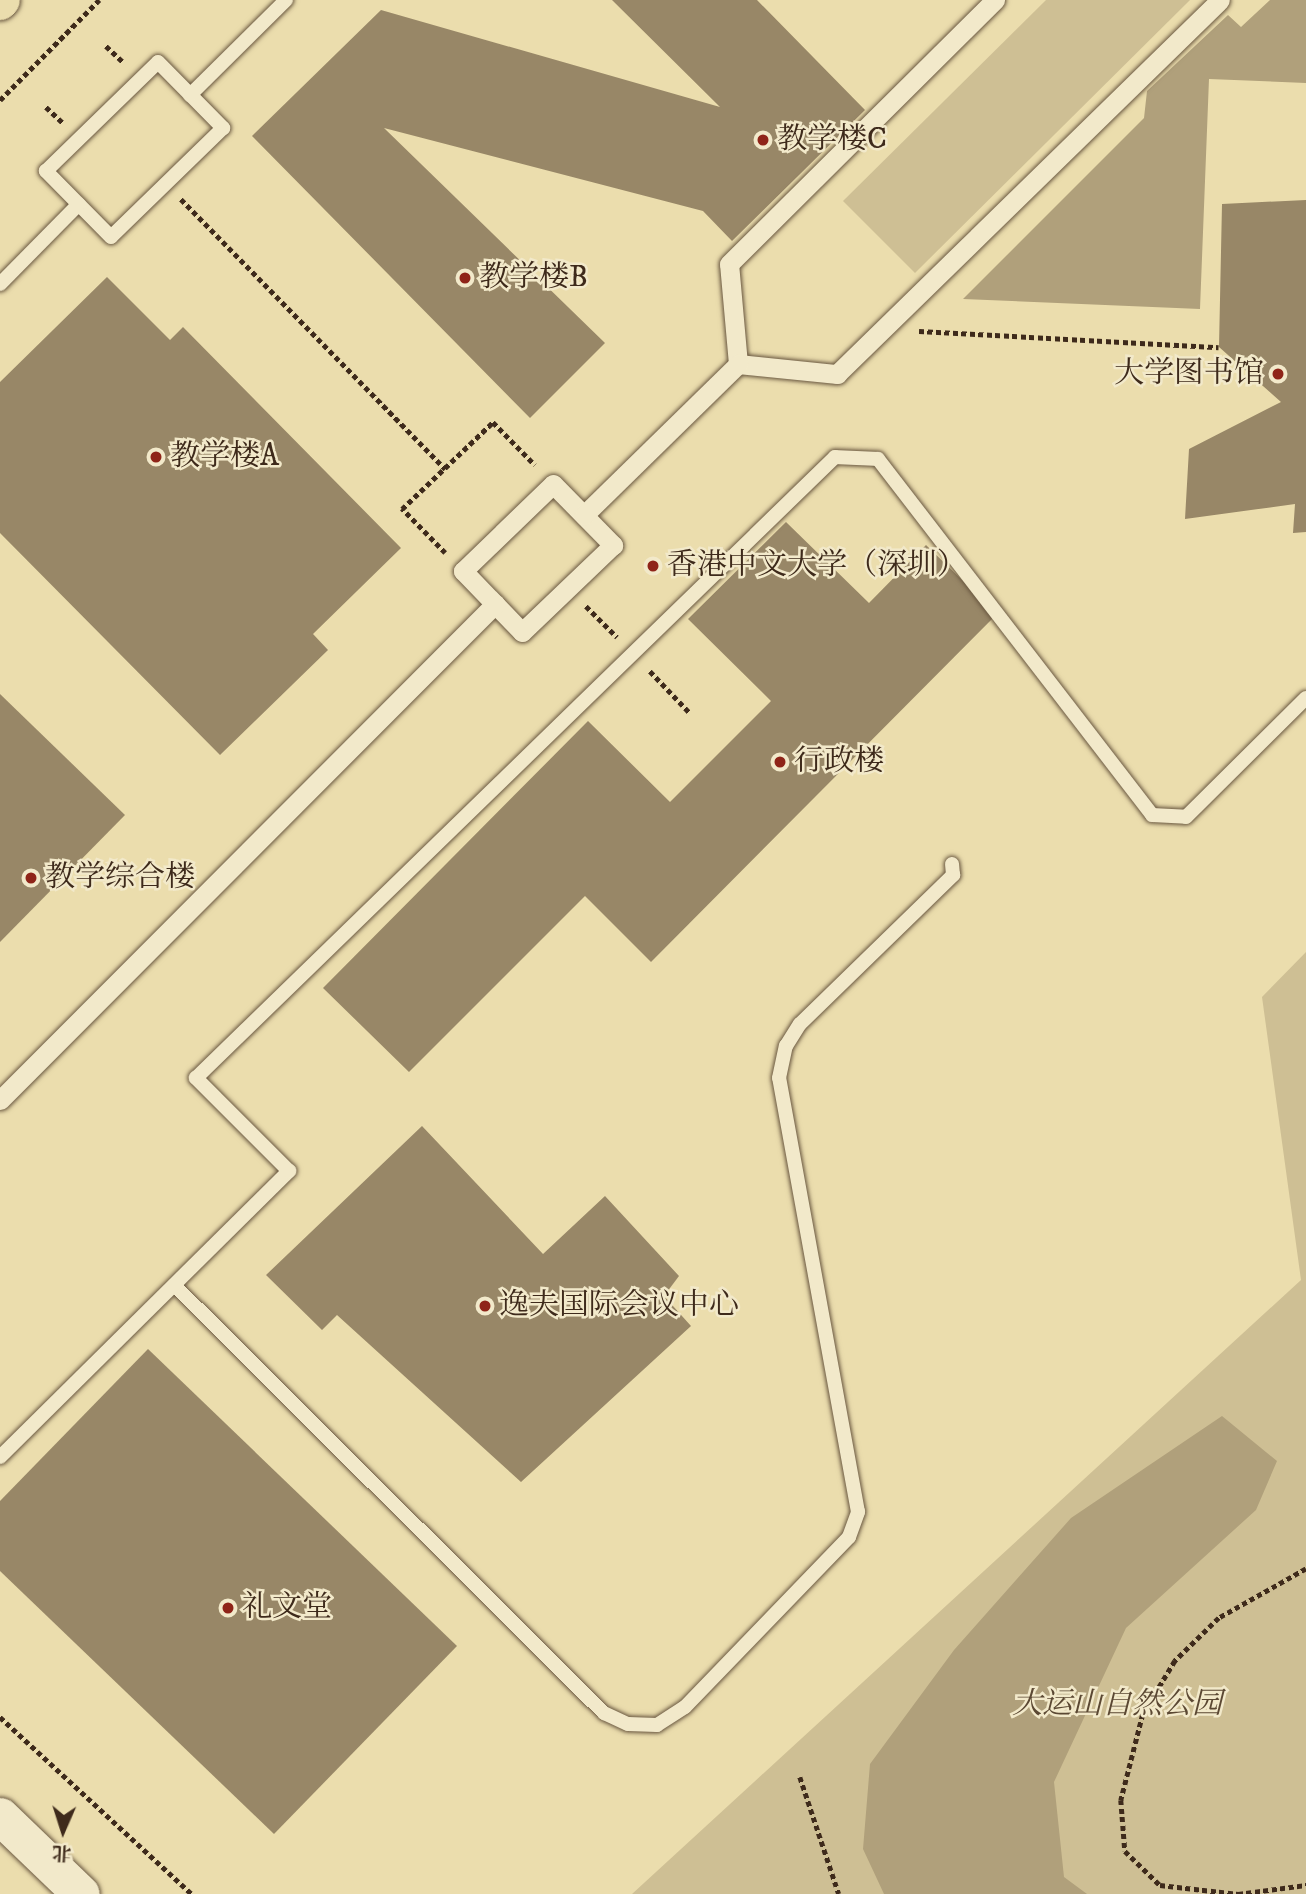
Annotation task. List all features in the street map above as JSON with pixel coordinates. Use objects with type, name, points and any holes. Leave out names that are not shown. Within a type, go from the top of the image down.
[{"type":"main road","points":[[0,1816],[81,1894]]},
{"type":"street","points":[[738,364],[729,264],[995,0]]},
{"type":"street","points":[[738,364],[837,374],[1220,0]]},
{"type":"street","points":[[584,516],[738,364]]},
{"type":"street","points":[[553,484],[613,545],[522,632],[463,571],[553,484]]},
{"type":"street","points":[[0,1100],[495,604]]},
{"type":"lane","points":[[190,95],[286,0]]},
{"type":"lane","points":[[158,62],[190,95],[223,128],[111,237],[46,171],[158,62]]},
{"type":"lane","points":[[0,284],[79,204]]},
{"type":"lane","points":[[0,1457],[289,1171],[196,1078],[630,650],[835,457],[878,459],[1152,815],[1186,817],[1306,698]]},
{"type":"lane","points":[[174,1285],[604,1713],[628,1724],[657,1725],[685,1707],[849,1537],[858,1512],[779,1078],[786,1046],[800,1024],[953,875],[953,864]]},
{"type":"path","points":[[0,100],[99,0]]},
{"type":"path","points":[[166,184],[445,469]]},
{"type":"path","points":[[884,329],[1219,347]]},
{"type":"path","points":[[463,571],[402,509],[493,422],[553,484]]},
{"type":"path","points":[[568,588],[689,712]]},
{"type":"path","points":[[1306,1569],[1219,1618],[1175,1661],[1143,1714],[1121,1800],[1125,1852],[1160,1885],[1238,1894],[1306,1885]]},
{"type":"path","points":[[0,1717],[192,1894]]},
{"type":"path","points":[[800,1777],[839,1894]]},
{"type":"green space","points":[[1046,0],[1190,0],[915,273],[843,201]]},
{"type":"green space","name":"大运山自然公园","points":[[1306,952],[1306,1894],[632,1894],[1301,1280],[1262,997]]},
{"type":"shaded area","points":[[1270,0],[1306,0],[1306,83],[1209,79],[1200,309],[963,299],[1144,118],[1147,91],[1228,15],[1241,27]]},
{"type":"shaded area","points":[[1222,1416],[1277,1461],[1256,1510],[1126,1628],[1054,1782],[1064,1877],[1087,1894],[884,1894],[863,1849],[870,1764],[954,1650],[1071,1518]]},
{"type":"building","name":"教学楼B","points":[[612,0],[757,0],[865,110],[732,241],[703,211],[384,128],[605,343],[530,418],[252,136],[381,10],[720,107]]},
{"type":"building","name":"大学图书馆","points":[[1306,200],[1306,532],[1293,533],[1295,504],[1185,519],[1189,449],[1281,402],[1219,347],[1222,204]]},
{"type":"building","name":"教学楼A","points":[[107,277],[170,340],[183,327],[401,548],[313,634],[328,650],[220,755],[0,533],[0,382]]},
{"type":"building","name":"行政楼","points":[[786,522],[869,603],[926,545],[997,614],[651,962],[585,896],[409,1072],[323,988],[588,721],[670,802],[771,701],[688,619]]},
{"type":"building","name":"教学综合楼","points":[[0,694],[125,815],[0,942]]},
{"type":"building","name":"逸夫国际会议中心","points":[[422,1126],[543,1254],[605,1196],[679,1276],[664,1296],[691,1326],[521,1482],[337,1315],[322,1330],[266,1275]]},
{"type":"building","name":"礼文堂","points":[[148,1349],[457,1646],[274,1834],[0,1571],[0,1501]]},
{"type":"place","name":"教学楼C","points":[[763,140]]},
{"type":"place","name":"教学楼B","points":[[465,278]]},
{"type":"place","name":"大学图书馆","points":[[1278,374]]},
{"type":"place","name":"教学楼A","points":[[156,457]]},
{"type":"place","name":"香港中文大学（深圳）","points":[[653,566]]},
{"type":"place","name":"行政楼","points":[[780,762]]},
{"type":"place","name":"教学综合楼","points":[[31,878]]},
{"type":"place","name":"逸夫国际会议中心","points":[[485,1306]]},
{"type":"place","name":"礼文堂","points":[[228,1608]]}]
